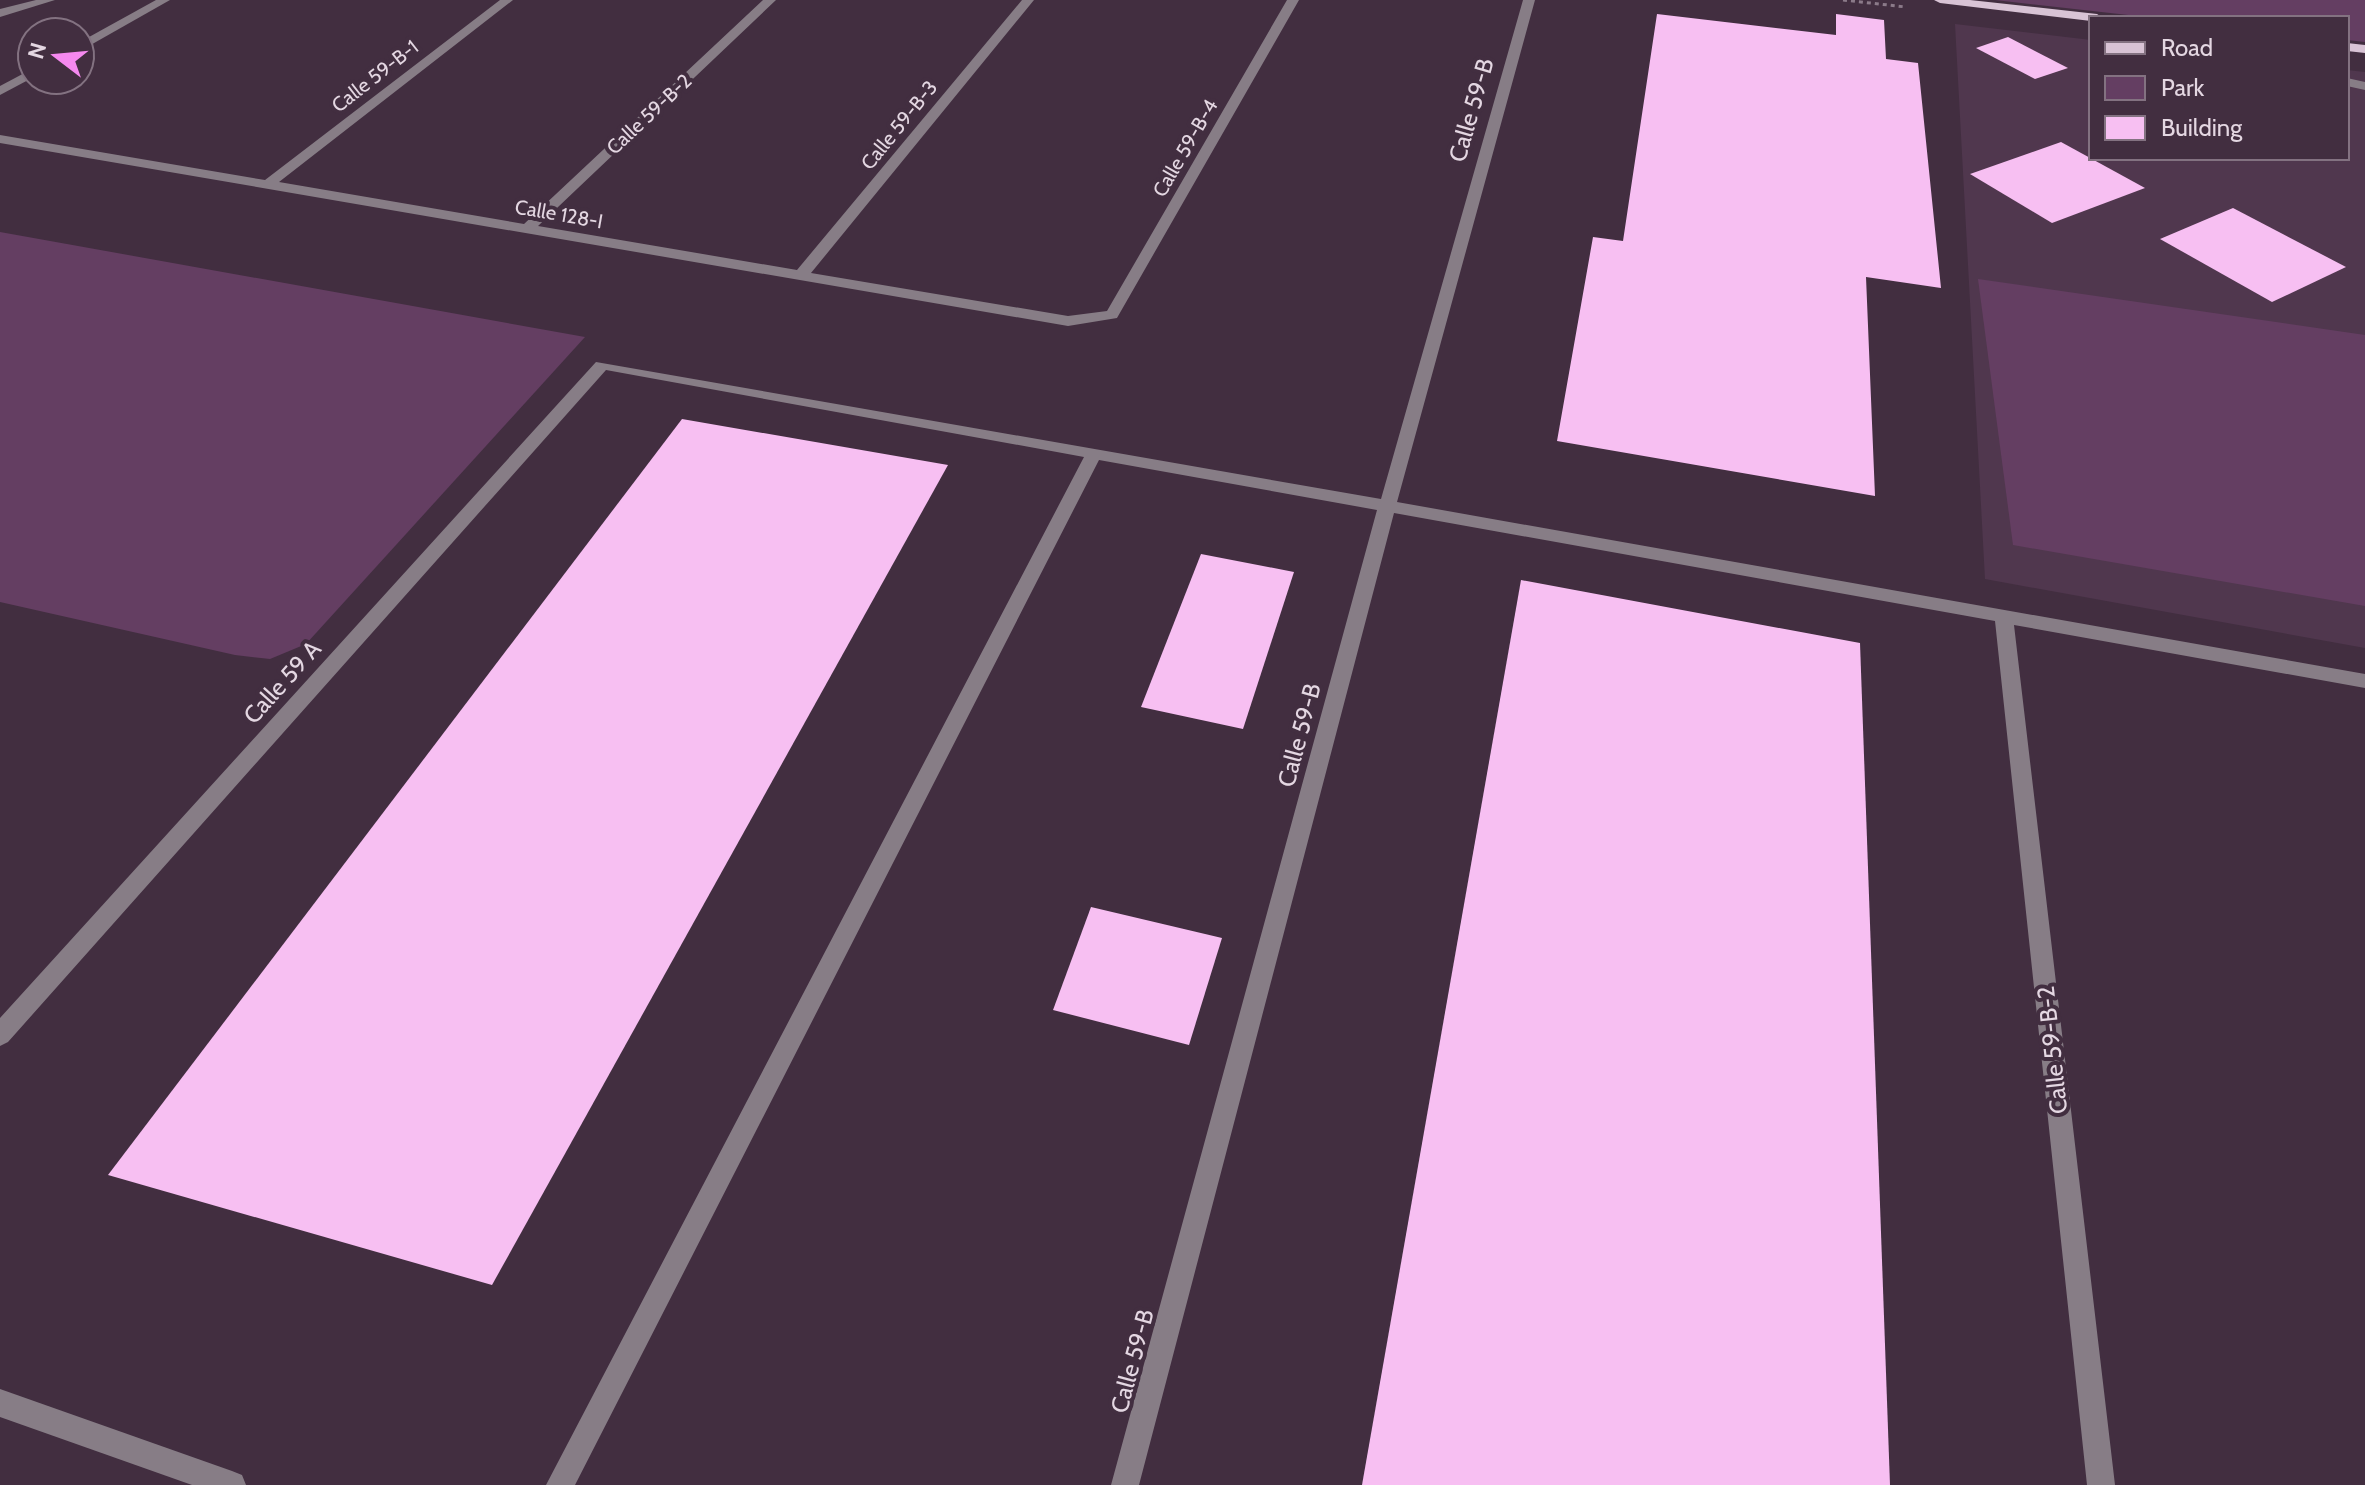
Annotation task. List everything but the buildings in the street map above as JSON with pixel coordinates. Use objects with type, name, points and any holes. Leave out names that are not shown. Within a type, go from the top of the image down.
[{"type":"main road","points":[[1940,0],[2089,17]]},
{"type":"street","points":[[0,13],[49,0]]},
{"type":"street","points":[[96,38],[164,0]]},
{"type":"street","name":"Calle 59-B-1","points":[[268,184],[507,0]]},
{"type":"street","name":"Calle 59-B-2","points":[[527,229],[770,0]]},
{"type":"street","name":"Calle 59-B-3","points":[[801,275],[1028,0]]},
{"type":"street","name":"Calle 59-B-4","points":[[1112,315],[1293,0]]},
{"type":"street","name":"Calle 59-B","points":[[1125,1485],[1388,503],[1529,0]]},
{"type":"street","points":[[2077,16],[2089,23]]},
{"type":"street","name":"Calle 128-I","points":[[0,139],[1068,321],[1112,315]]},
{"type":"street","name":"Calle 59 A","points":[[0,1035],[602,365],[1095,452]]},
{"type":"street","points":[[560,1485],[1095,452],[2365,681]]},
{"type":"street","name":"Calle 59-B-2","points":[[2004,615],[2101,1485]]},
{"type":"street","points":[[0,1403],[232,1485]]},
{"type":"shaded area","points":[[1955,24],[2089,40],[2089,160],[2349,160],[2349,70],[2365,72],[2365,648],[1985,579]]},
{"type":"green space","points":[[1995,0],[2365,0],[2365,42],[2349,40],[2349,16],[2137,16]]},
{"type":"green space","points":[[0,232],[585,337],[306,644],[270,659],[235,655],[0,602]]},
{"type":"green space","points":[[1978,279],[2365,335],[2365,606],[2013,545]]}]
